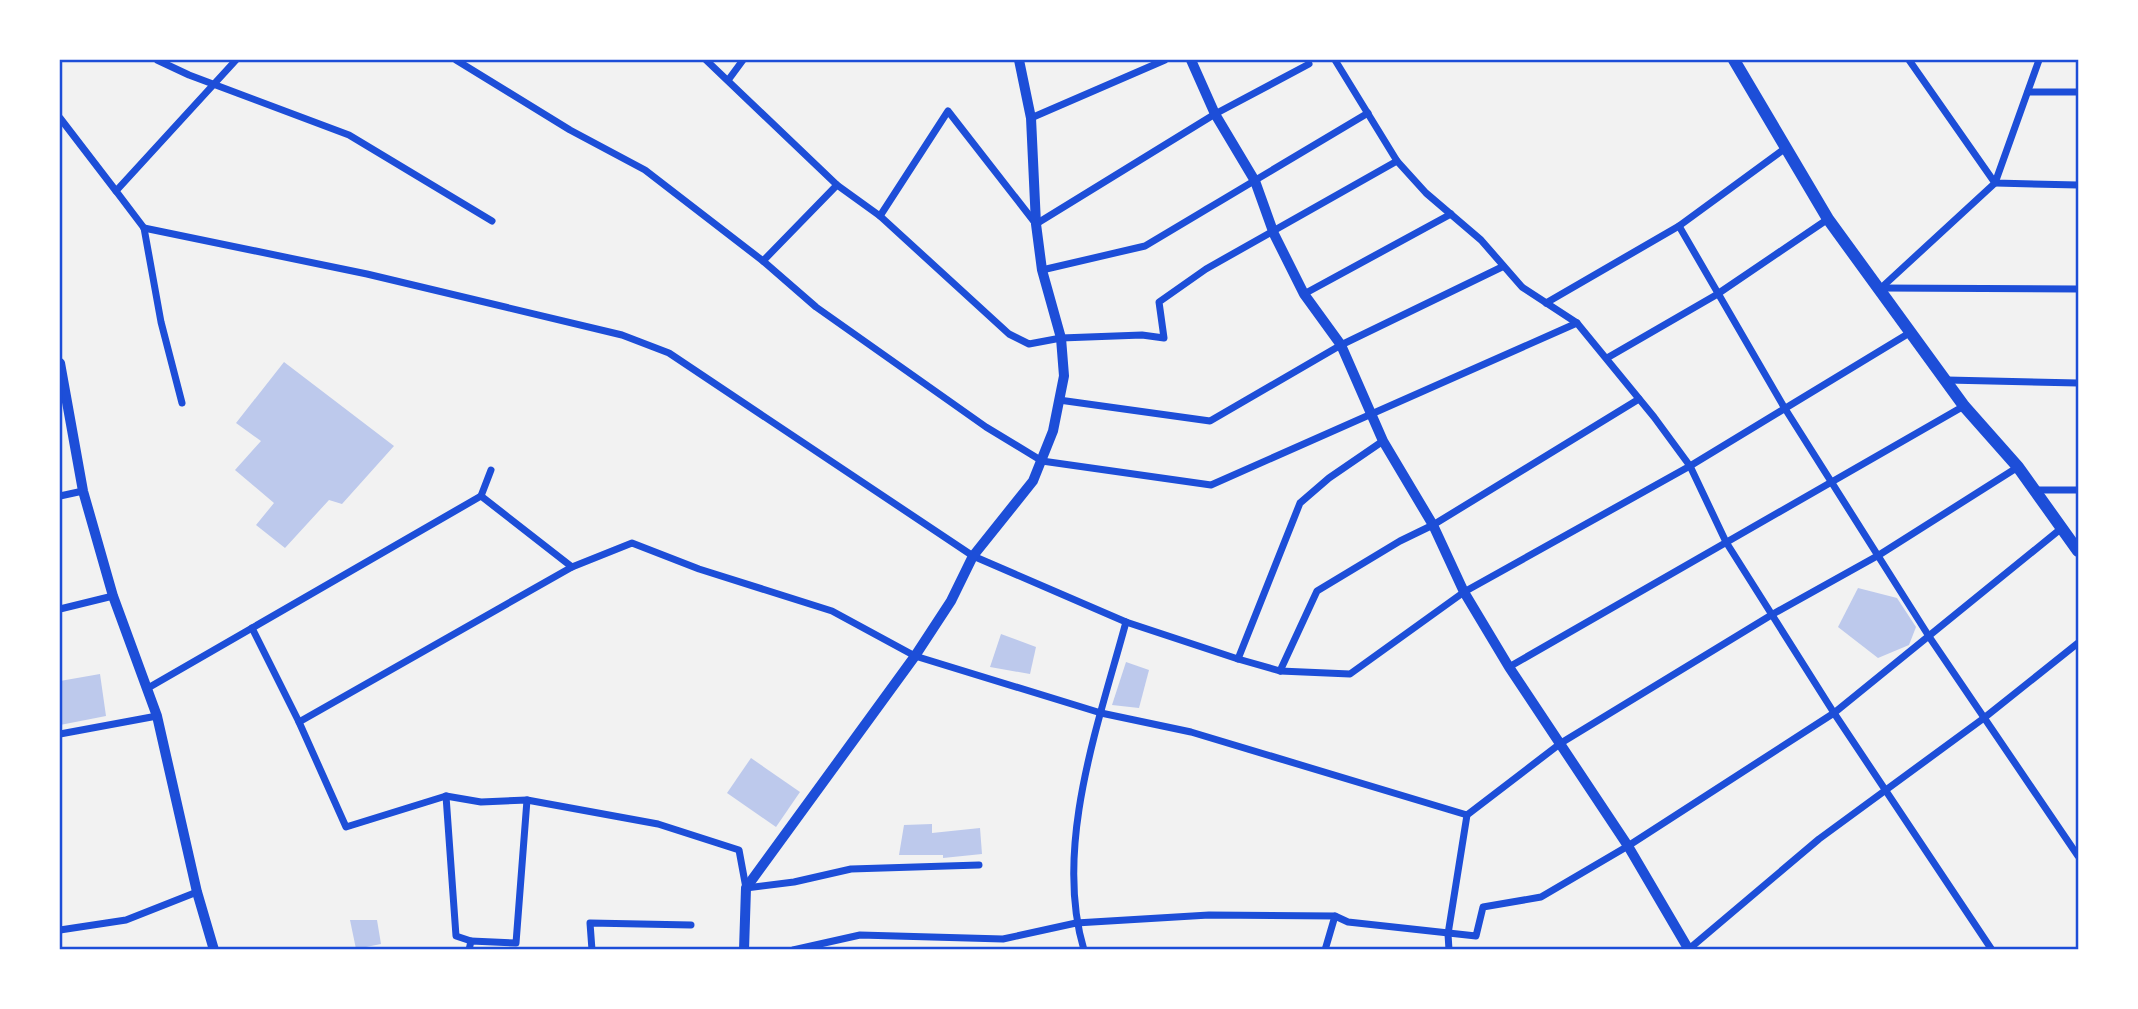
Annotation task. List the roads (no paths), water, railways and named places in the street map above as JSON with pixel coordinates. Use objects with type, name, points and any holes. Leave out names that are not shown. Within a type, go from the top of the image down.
[{"type":"main road","points":[[1734,60],[1788,147],[1828,219],[1881,288],[1964,406],[2018,467],[2078,551]]},
{"type":"street","points":[[157,60],[214,85],[349,135],[492,221]]},
{"type":"street","points":[[116,191],[236,60]]},
{"type":"street","points":[[456,60],[570,130],[645,170],[763,261],[816,307],[986,427],[1042,461],[1211,485],[1577,323]]},
{"type":"street","points":[[706,60],[729,79],[836,185],[880,216],[1009,334],[1029,344],[1061,338],[1142,335],[1164,338],[1159,302],[1206,269],[1274,234],[1397,162]]},
{"type":"street","points":[[729,79],[743,60]]},
{"type":"street","points":[[746,888],[915,656],[951,601],[973,556],[1033,481],[1054,431],[1064,376],[1061,338],[1042,270],[1036,225],[1031,118],[1020,60]]},
{"type":"street","points":[[1031,118],[1165,60]]},
{"type":"street","points":[[1191,60],[1215,114],[1255,181],[1274,234],[1304,294],[1341,345],[1383,441],[1433,525],[1464,592],[1509,667],[1628,846],[1689,949],[1819,839],[1984,718],[2078,643]]},
{"type":"street","points":[[1335,60],[1397,162],[1481,240],[1522,287],[1577,323],[1690,466],[1726,542],[1834,713],[1992,950]]},
{"type":"street","points":[[1909,60],[1995,183]]},
{"type":"street","points":[[1881,288],[1995,183],[2039,60]]},
{"type":"street","points":[[1036,225],[1215,114],[1309,64]]},
{"type":"street","points":[[2028,92],[2078,92]]},
{"type":"street","points":[[880,216],[948,111],[1036,225]]},
{"type":"street","points":[[1042,270],[1145,246],[1368,113]]},
{"type":"street","points":[[60,118],[144,228],[161,322],[181,403]]},
{"type":"street","points":[[1546,303],[1678,226],[1788,147]]},
{"type":"street","points":[[1995,183],[2078,185]]},
{"type":"street","points":[[763,261],[836,185]]},
{"type":"street","points":[[1304,294],[1451,214]]},
{"type":"street","points":[[1607,358],[1716,295],[1828,219]]},
{"type":"street","points":[[1678,226],[1784,407],[1930,638],[2078,856]]},
{"type":"street","points":[[144,228],[368,274],[622,335],[669,353],[973,556],[1126,622],[1280,671],[1350,674],[1464,592],[1690,466],[1912,332]]},
{"type":"street","points":[[1059,400],[1210,421],[1341,345],[1502,267]]},
{"type":"street","points":[[1881,288],[2078,289]]},
{"type":"street","points":[[60,363],[83,491],[113,596],[157,716],[197,892],[214,950]]},
{"type":"street","points":[[1946,380],[2078,383]]},
{"type":"street","points":[[1280,671],[1317,591],[1433,525],[1639,399]]},
{"type":"street","points":[[1509,667],[1964,406]]},
{"type":"street","points":[[1238,659],[1300,503],[1329,478],[1383,441]]},
{"type":"street","points":[[1449,950],[1448,934],[1467,815],[1561,743],[1773,614],[1879,555],[2018,467]]},
{"type":"street","points":[[148,688],[481,496],[491,470]]},
{"type":"street","points":[[2035,490],[2078,491]]},
{"type":"street","points":[[60,496],[83,491]]},
{"type":"street","points":[[481,496],[572,567]]},
{"type":"street","points":[[793,950],[860,935],[1003,939],[1076,923],[1209,915],[1335,916],[1348,922],[1476,936],[1483,907],[1541,897],[1628,846],[1834,713],[1930,638],[2063,527]]},
{"type":"street","points":[[299,722],[572,567],[632,543],[699,569],[832,611],[915,656],[1101,713],[1191,732],[1467,815]]},
{"type":"street","points":[[60,609],[113,596]]},
{"type":"street","points":[[1084,950],[1076,923],[1076,817],[1126,622]]},
{"type":"street","points":[[252,628],[299,722],[346,827],[446,796],[481,802],[527,800],[658,824],[738,850],[746,888],[744,950]]},
{"type":"street","points":[[60,734],[157,716]]},
{"type":"street","points":[[446,796],[456,936],[471,941],[516,943],[527,800]]},
{"type":"street","points":[[746,888],[794,882],[851,869],[979,865]]},
{"type":"street","points":[[60,930],[126,920],[197,892]]},
{"type":"street","points":[[1325,950],[1335,916]]},
{"type":"street","points":[[592,950],[590,923],[691,925]]},
{"type":"street","points":[[469,950],[471,941]]}]
